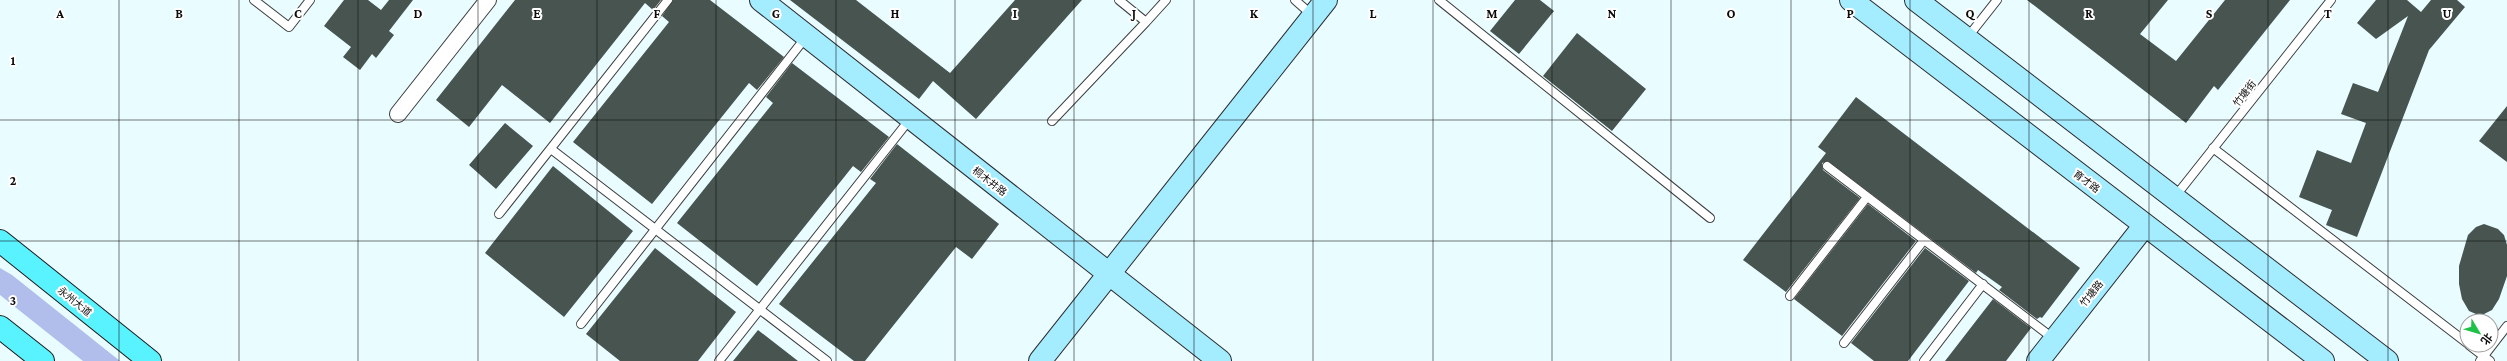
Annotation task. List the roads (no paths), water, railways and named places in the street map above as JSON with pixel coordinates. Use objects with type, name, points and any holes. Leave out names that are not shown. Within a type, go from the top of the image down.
[{"type":"main road","name":"永州大道","points":[[0,241],[150,361]]},
{"type":"main road","points":[[0,327],[43,361]]},
{"type":"street","points":[[398,114],[488,0]]},
{"type":"street","name":"桐木井路","points":[[761,0],[1220,361]]},
{"type":"street","name":"育才路","points":[[1851,0],[2323,361]]},
{"type":"street","points":[[1916,0],[2387,361]]},
{"type":"street","points":[[1040,361],[1108,272],[1319,8]]},
{"type":"street","name":"竹塘路","points":[[2038,361],[2145,225]]},
{"type":"lane","points":[[254,0],[289,27],[310,0]]},
{"type":"lane","points":[[499,214],[668,0]]},
{"type":"lane","points":[[1119,0],[1146,22]]},
{"type":"lane","points":[[1052,121],[1166,0]]},
{"type":"lane","points":[[1295,0],[1319,8]]},
{"type":"lane","points":[[1439,0],[1710,218]]},
{"type":"lane","points":[[1966,39],[1996,0]]},
{"type":"lane","name":"竹塘街","points":[[2174,199],[2331,0]]},
{"type":"lane","points":[[581,324],[806,36]]},
{"type":"lane","points":[[719,361],[911,119]]},
{"type":"lane","points":[[2213,148],[2459,337]]},
{"type":"lane","points":[[551,149],[827,361]]},
{"type":"lane","points":[[1827,166],[2054,339]]},
{"type":"lane","points":[[1790,296],[1867,197]]},
{"type":"lane","points":[[1844,343],[1924,240]]},
{"type":"lane","points":[[1924,361],[1983,284]]},
{"type":"lane","points":[[2484,359],[2507,326]]}]
